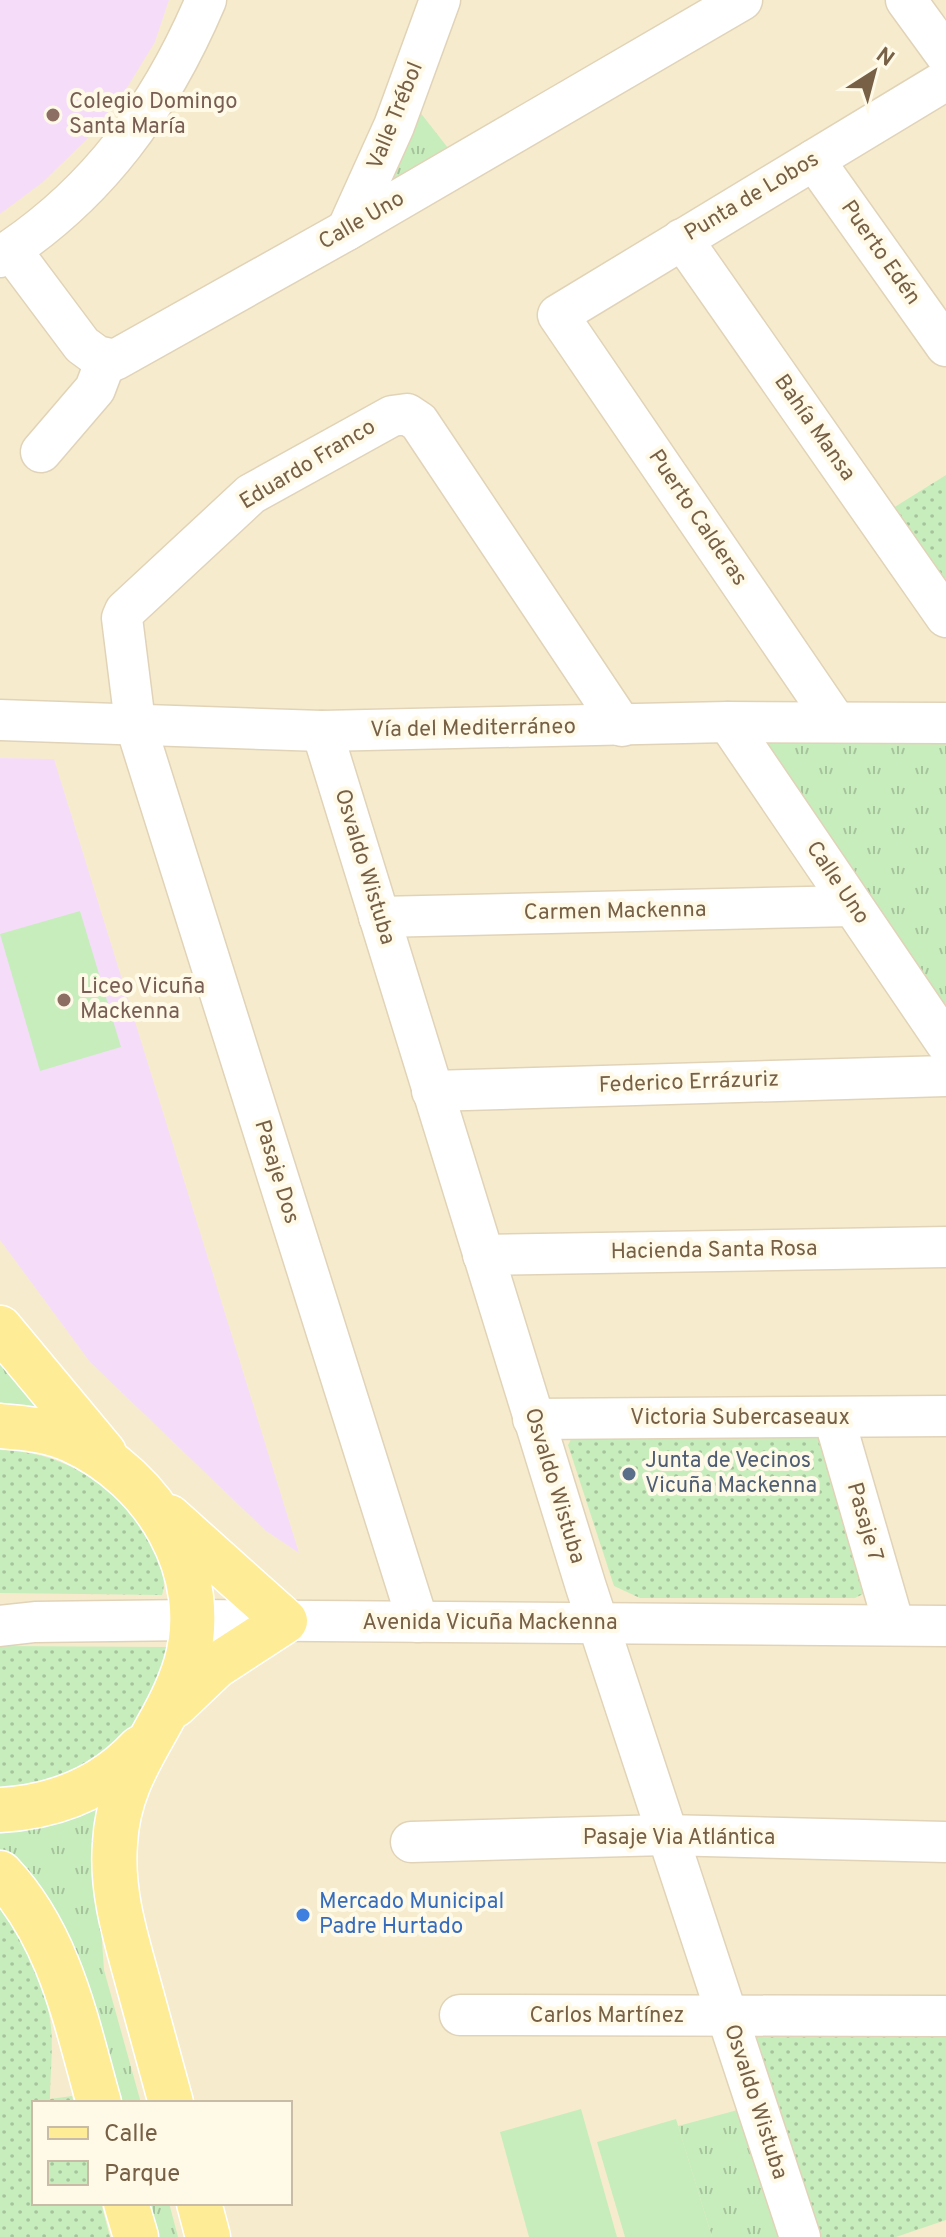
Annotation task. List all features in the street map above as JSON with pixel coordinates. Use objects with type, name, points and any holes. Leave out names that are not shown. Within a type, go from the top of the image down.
[{"type":"main road","points":[[0,1328],[116,1467],[285,1621],[216,1666],[130,1760],[106,1778],[53,1803],[0,1810]]},
{"type":"main road","points":[[0,1426],[32,1429],[71,1440],[116,1467]]},
{"type":"main road","points":[[150,1499],[178,1547],[188,1583],[191,1620],[187,1661],[158,1726],[128,1780],[119,1806],[114,1845],[114,1884],[170,2101]]},
{"type":"main road","points":[[0,1873],[24,1902],[58,1962],[98,2101]]},
{"type":"main road","points":[[127,2205],[136,2237]]},
{"type":"main road","points":[[200,2205],[208,2237]]},
{"type":"street","points":[[41,452],[95,389],[106,360],[82,345],[6,253],[83,192],[111,161],[159,94],[206,0]]},
{"type":"street","name":"Valle Trébol","points":[[347,230],[394,126],[440,0]]},
{"type":"street","name":"Calle Uno","points":[[106,360],[115,360],[347,230],[742,0]]},
{"type":"street","points":[[906,0],[946,55]]},
{"type":"street","name":"Punta de Lobos","points":[[558,315],[946,80]]},
{"type":"street","name":"Puerto Edén","points":[[814,160],[946,346]]},
{"type":"street","name":"Bahía Mansa","points":[[682,239],[946,617]]},
{"type":"street","name":"Puerto Calderas","points":[[558,315],[835,721]]},
{"type":"street","name":"Eduardo Franco","points":[[135,723],[122,618],[125,611],[251,494],[392,416],[407,414],[419,422],[622,726]]},
{"type":"street","name":"Vía del Mediterráneo","points":[[0,720],[322,731],[728,722],[946,723]]},
{"type":"street","name":"Calle Uno","points":[[728,722],[946,1043]]},
{"type":"street","name":"Pasaje Dos","points":[[135,723],[418,1622]]},
{"type":"street","name":"Osvaldo Wistuba","points":[[322,731],[597,1623],[800,2237]]},
{"type":"street","name":"Carmen Mackenna","points":[[379,917],[852,906]]},
{"type":"street","name":"Federico Errázuriz","points":[[432,1091],[946,1076]]},
{"type":"street","name":"Hacienda Santa Rosa","points":[[483,1255],[946,1247]]},
{"type":"street","name":"Victoria Subercaseaux","points":[[533,1419],[946,1416]]},
{"type":"street","name":"Pasaje 7","points":[[834,1418],[894,1625]]},
{"type":"street","name":"Avenida Vicuña Mackenna","points":[[12,1621],[946,1626]]},
{"type":"street","name":"Pasaje Via Atlántica","points":[[411,1842],[666,1835],[946,1842]]},
{"type":"street","name":"Carlos Martínez","points":[[460,2015],[946,2016]]},
{"type":"shaded area","points":[[0,0],[946,0],[946,2237],[0,2237]]},
{"type":"shaded area","name":"Colegio Domingo Santa María","points":[[0,0],[169,0],[155,42],[125,91],[87,139],[43,182],[0,214]]},
{"type":"shaded area","name":"Liceo Vicuña Mackenna","points":[[0,758],[54,759],[299,1553],[266,1531],[90,1362],[0,1240]]},
{"type":"green space","points":[[416,107],[448,148],[390,186],[384,175]]},
{"type":"green space","points":[[946,475],[946,601],[885,513]]},
{"type":"green space","points":[[764,740],[946,740],[946,1022]]},
{"type":"green space","points":[[80,911],[121,1047],[40,1071],[0,934]]},
{"type":"green space","points":[[0,1353],[63,1422],[0,1415]]},
{"type":"green space","points":[[575,1432],[823,1433],[865,1593],[855,1598],[640,1598],[614,1586],[568,1445]]},
{"type":"green space","points":[[0,1450],[25,1452],[70,1466],[109,1492],[141,1527],[156,1553],[163,1577],[162,1595],[0,1593]]},
{"type":"green space","points":[[0,1646],[168,1647],[144,1708],[117,1742],[82,1768],[62,1778],[0,1790]]},
{"type":"green space","points":[[107,1795],[97,1868],[104,1970],[140,2101],[120,2101],[87,1990],[23,1875],[0,1851],[0,1824]]},
{"type":"green space","points":[[0,1906],[31,1960],[47,2004],[52,2039],[50,2099],[72,2096],[73,2101],[32,2101],[32,2205],[102,2205],[110,2237],[0,2237]]},
{"type":"green space","points":[[946,2023],[946,2220],[896,2237],[819,2237],[756,2054],[756,2039],[763,2029]]},
{"type":"green space","points":[[745,2108],[790,2237],[712,2237],[678,2126]]},
{"type":"green space","points":[[581,2109],[617,2237],[529,2237],[500,2132]]},
{"type":"green space","points":[[676,2119],[712,2237],[625,2237],[597,2142]]},
{"type":"green space","points":[[148,2205],[170,2205],[178,2237],[156,2237]]},
{"type":"place","name":"Colegio Domingo Santa María","points":[[53,115]]},
{"type":"place","name":"Liceo Vicuña Mackenna","points":[[64,1000]]},
{"type":"place","name":"Junta de Vecinos Vicuña Mackenna","points":[[629,1474]]},
{"type":"place","name":"Mercado Municipal Padre Hurtado","points":[[303,1915]]}]
